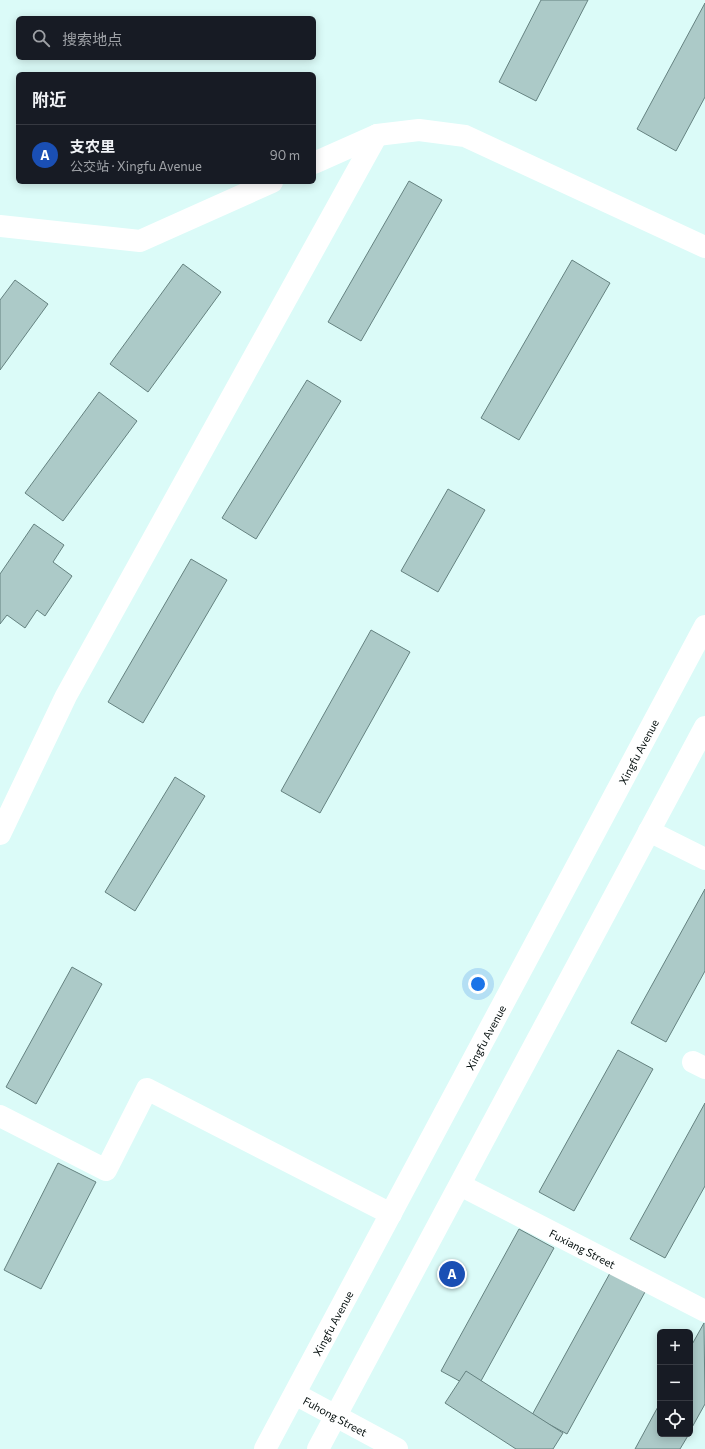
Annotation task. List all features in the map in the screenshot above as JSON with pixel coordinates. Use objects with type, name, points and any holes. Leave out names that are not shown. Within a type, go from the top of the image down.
[{"type":"street","points":[[316,162],[377,135],[419,130],[464,136],[705,247]]},
{"type":"street","points":[[0,834],[66,696],[377,135]]},
{"type":"street","points":[[0,226],[140,241],[268,184]]},
{"type":"street","name":"Xingfu Avenue","points":[[265,1449],[705,626]]},
{"type":"street","points":[[318,1449],[705,727]]},
{"type":"street","points":[[649,831],[705,859]]},
{"type":"street","points":[[0,1116],[106,1170],[147,1089],[391,1214]]},
{"type":"street","name":"Fuxiang Street","points":[[460,1185],[705,1311]]},
{"type":"street","name":"Fuhong Street","points":[[295,1394],[397,1449]]},
{"type":"building","points":[[541,0],[588,0],[536,101],[499,82]]},
{"type":"building","points":[[705,3],[705,97],[676,151],[637,129]]},
{"type":"building","points":[[409,181],[442,200],[361,341],[328,322]]},
{"type":"building","points":[[572,260],[610,283],[519,440],[481,418]]},
{"type":"building","points":[[183,264],[221,292],[148,392],[110,364]]},
{"type":"building","points":[[15,280],[48,304],[0,370],[0,300]]},
{"type":"building","points":[[307,380],[341,401],[256,539],[222,518]]},
{"type":"building","points":[[99,392],[137,421],[63,521],[25,493]]},
{"type":"building","points":[[448,489],[485,510],[438,592],[401,571]]},
{"type":"building","points":[[34,524],[64,545],[53,562],[72,576],[45,616],[37,610],[25,628],[7,615],[0,624],[0,574]]},
{"type":"building","points":[[191,559],[227,580],[143,723],[108,702]]},
{"type":"building","points":[[371,630],[410,652],[320,813],[281,791]]},
{"type":"building","points":[[175,777],[205,796],[135,911],[105,892]]},
{"type":"building","points":[[705,889],[705,971],[666,1042],[631,1023]]},
{"type":"building","points":[[72,967],[102,984],[36,1104],[6,1087]]},
{"type":"building","points":[[618,1050],[653,1069],[574,1211],[539,1192]]},
{"type":"building","points":[[705,1103],[705,1186],[665,1258],[630,1239]]},
{"type":"building","points":[[58,1163],[96,1182],[41,1289],[4,1270]]},
{"type":"building","points":[[519,1229],[554,1248],[476,1390],[441,1371]]},
{"type":"building","points":[[610,1273],[645,1292],[567,1434],[532,1415]]},
{"type":"building","points":[[704,1323],[705,1404],[693,1426],[693,1365],[693,1343]]},
{"type":"building","points":[[466,1371],[563,1433],[553,1449],[516,1449],[445,1403]]},
{"type":"building","points":[[657,1409],[657,1437],[687,1437],[680,1449],[635,1449]]},
{"type":"place","name":"支农里","points":[[452,1274]]}]
